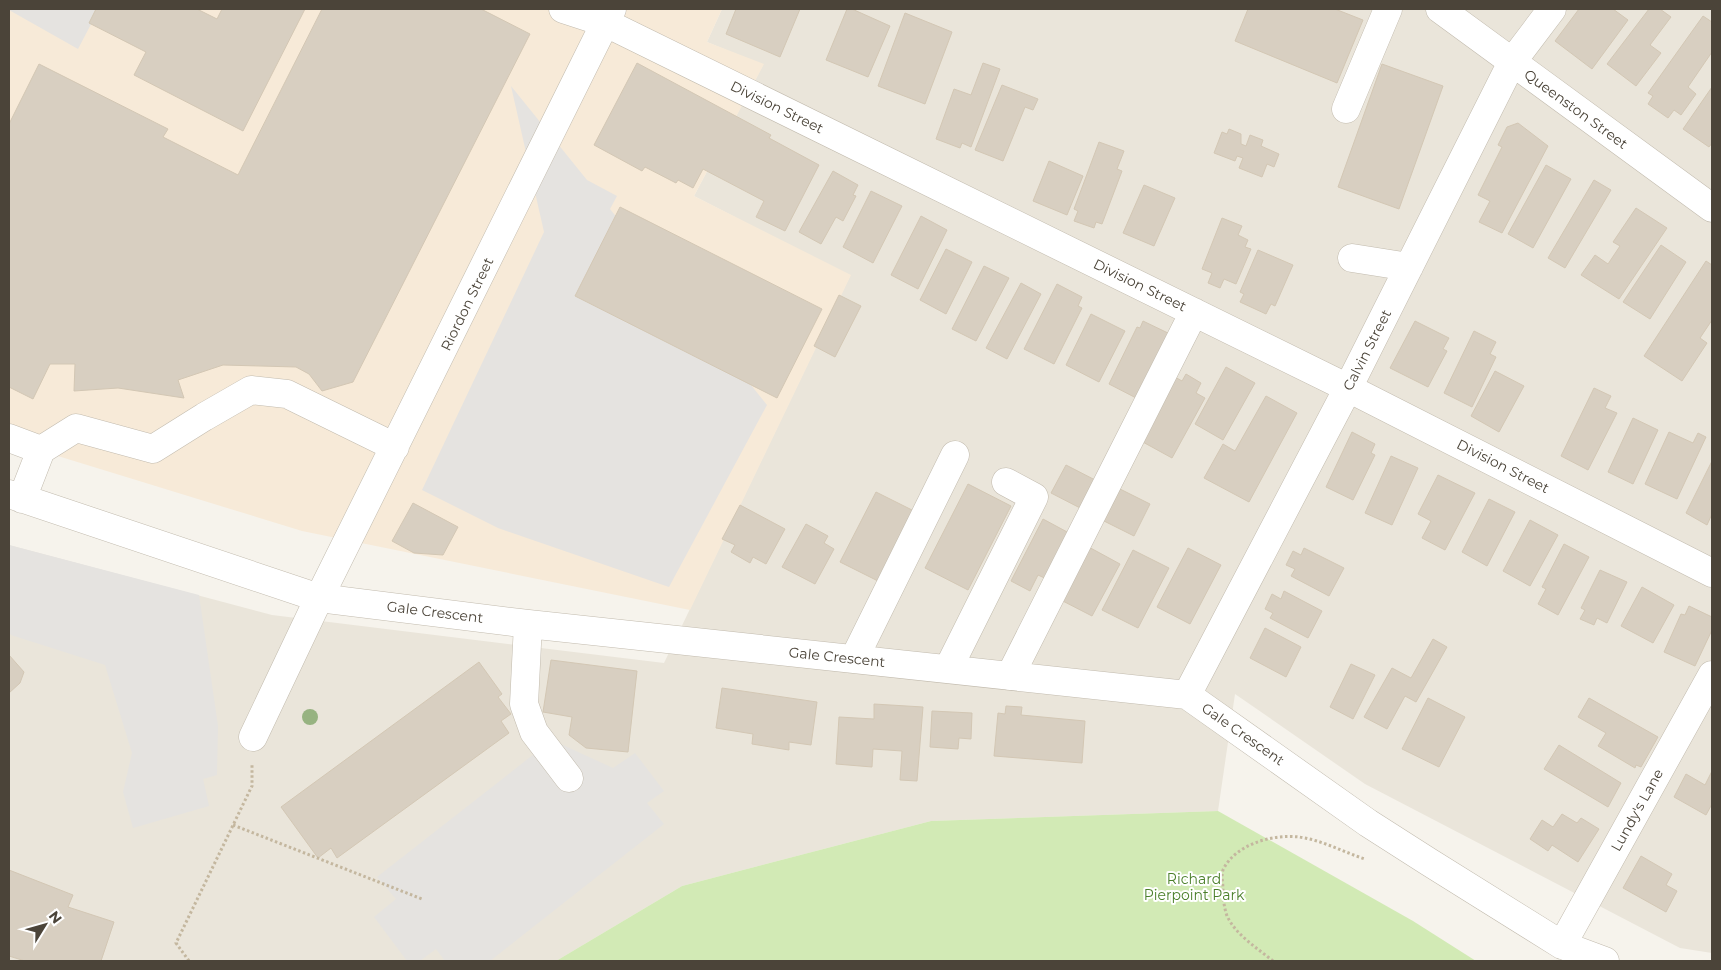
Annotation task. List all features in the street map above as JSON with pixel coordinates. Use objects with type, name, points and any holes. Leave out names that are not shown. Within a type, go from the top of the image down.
[{"type":"street","name":"Division Street","points":[[563,9],[609,16],[1348,388],[1712,574]]},
{"type":"street","points":[[1346,109],[1388,9]]},
{"type":"street","name":"Queenston Street","points":[[1440,9],[1712,208]]},
{"type":"street","name":"Calvin Street","points":[[1187,695],[1348,388],[1512,62],[1552,9]]},
{"type":"street","name":"Riordon Street","points":[[253,737],[319,598],[609,16]]},
{"type":"street","points":[[1352,258],[1409,267]]},
{"type":"street","points":[[1010,676],[1194,312]]},
{"type":"street","points":[[16,497],[41,450],[76,428],[153,449],[251,390],[287,394],[395,447]]},
{"type":"street","points":[[9,438],[41,450]]},
{"type":"street","points":[[854,659],[955,455]]},
{"type":"street","points":[[948,669],[1034,497],[1006,482]]},
{"type":"street","name":"Gale Crescent","points":[[16,497],[319,598],[528,624],[1187,695],[1368,823],[1562,945],[1605,961]]},
{"type":"street","points":[[528,624],[524,704],[534,732],[569,778]]},
{"type":"street","name":"Lundy's Lane","points":[[1562,945],[1712,675]]},
{"type":"path","points":[[189,961],[176,943],[252,786],[253,737]]},
{"type":"path","points":[[233,825],[422,899]]},
{"type":"path","points":[[1273,961],[1238,932],[1228,916],[1224,903],[1222,872],[1230,858],[1242,848],[1275,838],[1299,837],[1320,842],[1354,856]]},
{"type":"shaded area","points":[[9,9],[722,9],[707,42],[764,64],[694,196],[851,275],[690,610],[302,531],[9,441]]},
{"type":"shaded area","points":[[9,9],[99,9],[78,49]]},
{"type":"shaded area","points":[[722,9],[1712,9],[1712,953],[1680,948],[1365,784],[1235,694],[1218,811],[931,821],[682,886],[556,961],[9,961],[9,545],[272,615],[664,663],[850,276],[694,196],[763,65],[707,42]]},
{"type":"shaded area","points":[[511,86],[587,180],[617,196],[610,209],[767,405],[669,587],[498,528],[422,490],[544,232]]},
{"type":"shaded area","points":[[9,545],[199,595],[218,726],[217,775],[203,779],[209,806],[133,828],[123,792],[132,753],[105,665],[11,635],[9,632]]},
{"type":"shaded area","points":[[552,740],[613,768],[635,753],[664,791],[647,803],[664,824],[490,961],[445,961],[436,949],[420,961],[407,961],[374,917],[396,899],[377,877]]},
{"type":"green space","name":"Richard Pierpoint Park","points":[[1218,811],[1413,921],[1476,961],[556,961],[682,886],[931,821]]},
{"type":"building","points":[[96,9],[197,9],[217,19],[222,9],[305,9],[243,131],[134,75],[146,52],[89,23]]},
{"type":"building","points":[[322,9],[481,9],[530,34],[353,382],[322,391],[309,374],[296,367],[223,365],[178,380],[184,398],[118,388],[74,391],[75,364],[50,364],[33,399],[9,387],[9,124],[39,64],[168,129],[163,137],[238,175]]},
{"type":"building","points":[[736,9],[800,9],[780,57],[726,34]]},
{"type":"building","points":[[847,9],[852,9],[890,26],[868,77],[826,60]]},
{"type":"building","points":[[1248,9],[1335,9],[1363,20],[1337,83],[1235,41]]},
{"type":"building","points":[[1579,9],[1613,9],[1628,20],[1592,69],[1555,41]]},
{"type":"building","points":[[1649,9],[1660,9],[1671,17],[1650,45],[1661,53],[1636,86],[1607,64]]},
{"type":"building","points":[[905,13],[952,32],[925,104],[878,86]]},
{"type":"building","points":[[1703,16],[1712,22],[1712,52],[1688,87],[1696,94],[1681,115],[1674,110],[1668,118],[1648,104],[1653,96],[1648,93]]},
{"type":"building","points":[[637,63],[771,135],[769,138],[819,165],[785,231],[756,217],[764,201],[703,169],[693,188],[678,180],[676,183],[645,167],[642,171],[594,145]]},
{"type":"building","points":[[983,63],[1000,69],[971,147],[962,143],[960,148],[936,139],[954,89],[971,95]]},
{"type":"building","points":[[1382,64],[1443,86],[1399,209],[1338,187]]},
{"type":"building","points":[[1002,85],[1038,99],[1033,110],[1025,107],[1003,161],[975,150]]},
{"type":"building","points":[[1712,87],[1712,143],[1709,147],[1683,129]]},
{"type":"building","points":[[1518,123],[1548,146],[1502,233],[1479,222],[1490,201],[1478,195],[1502,147],[1498,145],[1507,127]]},
{"type":"building","points":[[1229,129],[1241,134],[1241,144],[1246,146],[1250,135],[1263,140],[1261,146],[1279,154],[1274,167],[1267,164],[1262,177],[1239,168],[1243,158],[1237,156],[1235,161],[1214,153],[1222,132],[1227,134]]},
{"type":"building","points":[[1099,142],[1124,151],[1117,169],[1122,171],[1102,224],[1096,222],[1094,228],[1074,221],[1078,211],[1074,209]]},
{"type":"building","points":[[1049,161],[1083,176],[1067,215],[1033,201]]},
{"type":"building","points":[[1546,165],[1571,179],[1533,248],[1508,234]]},
{"type":"building","points":[[833,171],[858,185],[853,195],[856,196],[843,221],[836,217],[821,244],[799,232]]},
{"type":"building","points":[[1594,180],[1611,190],[1565,268],[1548,258]]},
{"type":"building","points":[[1144,185],[1175,198],[1154,246],[1123,233]]},
{"type":"building","points":[[871,191],[902,206],[873,263],[843,247]]},
{"type":"building","points":[[620,207],[822,309],[777,398],[575,296]]},
{"type":"building","points":[[1636,208],[1667,228],[1619,299],[1581,275],[1595,255],[1608,264],[1620,246],[1613,242]]},
{"type":"building","points":[[921,216],[947,230],[918,289],[891,275]]},
{"type":"building","points":[[1222,218],[1242,226],[1238,235],[1248,240],[1245,247],[1251,249],[1236,284],[1224,279],[1220,288],[1208,283],[1212,273],[1202,269]]},
{"type":"building","points":[[1661,245],[1686,262],[1650,319],[1623,302]]},
{"type":"building","points":[[946,249],[972,262],[946,314],[920,300]]},
{"type":"building","points":[[1258,250],[1293,265],[1275,306],[1271,304],[1266,314],[1240,302],[1244,294],[1240,292]]},
{"type":"building","points":[[1706,261],[1712,265],[1712,320],[1700,338],[1707,343],[1682,381],[1644,356]]},
{"type":"building","points":[[984,266],[1009,278],[976,341],[952,329]]},
{"type":"building","points":[[1021,283],[1041,294],[1007,359],[986,348]]},
{"type":"building","points":[[1057,284],[1082,297],[1078,306],[1082,308],[1054,364],[1024,349]]},
{"type":"building","points":[[839,295],[861,306],[835,357],[814,346]]},
{"type":"building","points":[[1091,314],[1125,331],[1099,382],[1066,365]]},
{"type":"building","points":[[1143,321],[1170,334],[1142,401],[1109,384],[1137,327],[1140,328]]},
{"type":"building","points":[[1415,321],[1449,338],[1443,349],[1447,351],[1428,387],[1390,368]]},
{"type":"building","points":[[1474,331],[1496,342],[1490,354],[1496,357],[1472,407],[1444,393]]},
{"type":"building","points":[[1226,367],[1255,383],[1223,440],[1195,424]]},
{"type":"building","points":[[1495,371],[1524,386],[1499,432],[1471,416]]},
{"type":"building","points":[[1186,374],[1201,383],[1196,393],[1205,398],[1172,458],[1141,441],[1175,377],[1182,381]]},
{"type":"building","points":[[1594,388],[1611,396],[1605,408],[1617,413],[1588,470],[1561,456]]},
{"type":"building","points":[[1266,396],[1297,413],[1249,502],[1204,478],[1223,444],[1235,451]]},
{"type":"building","points":[[1633,418],[1658,430],[1633,484],[1608,472]]},
{"type":"building","points":[[1352,432],[1375,444],[1371,453],[1375,455],[1353,500],[1326,487]]},
{"type":"building","points":[[1669,432],[1693,443],[1698,433],[1706,437],[1677,499],[1645,484]]},
{"type":"building","points":[[1391,456],[1418,468],[1392,525],[1365,513]]},
{"type":"building","points":[[1712,461],[1712,514],[1707,525],[1686,513]]},
{"type":"building","points":[[1066,465],[1099,482],[1084,510],[1051,493]]},
{"type":"building","points":[[1438,475],[1475,493],[1445,550],[1422,538],[1431,521],[1418,514]]},
{"type":"building","points":[[968,484],[1011,506],[968,590],[925,568]]},
{"type":"building","points":[[1120,489],[1150,504],[1134,536],[1104,521]]},
{"type":"building","points":[[876,492],[922,515],[886,585],[840,562]]},
{"type":"building","points":[[1489,499],[1515,512],[1487,566],[1462,552]]},
{"type":"building","points":[[413,503],[458,527],[443,555],[414,553],[392,541]]},
{"type":"building","points":[[740,505],[785,529],[766,564],[753,557],[750,563],[731,552],[735,545],[722,539]]},
{"type":"building","points":[[1043,519],[1069,533],[1051,581],[1038,575],[1030,591],[1011,581]]},
{"type":"building","points":[[1530,520],[1558,535],[1530,586],[1503,571]]},
{"type":"building","points":[[806,524],[828,536],[824,543],[834,549],[815,584],[782,567]]},
{"type":"building","points":[[1564,544],[1589,557],[1558,615],[1538,604],[1546,589],[1542,587]]},
{"type":"building","points":[[1085,545],[1120,564],[1092,616],[1057,598]]},
{"type":"building","points":[[1188,548],[1221,565],[1190,624],[1157,607]]},
{"type":"building","points":[[1304,548],[1344,568],[1329,596],[1291,576],[1295,569],[1286,565],[1293,551],[1301,555]]},
{"type":"building","points":[[1133,550],[1169,568],[1138,628],[1102,610]]},
{"type":"building","points":[[1600,570],[1627,582],[1607,623],[1597,618],[1594,625],[1580,619],[1585,610],[1581,608]]},
{"type":"building","points":[[1642,587],[1674,605],[1653,643],[1621,626]]},
{"type":"building","points":[[1284,591],[1322,611],[1308,638],[1270,618],[1273,613],[1265,609],[1272,594],[1281,599]]},
{"type":"building","points":[[1689,606],[1712,617],[1712,630],[1695,666],[1664,652],[1681,614],[1685,615]]},
{"type":"building","points":[[1265,628],[1301,647],[1286,677],[1250,658]]},
{"type":"building","points":[[1433,639],[1447,647],[1416,702],[1405,696],[1387,729],[1364,717],[1392,668],[1411,678]]},
{"type":"building","points":[[9,655],[24,672],[20,683],[9,693]]},
{"type":"building","points":[[551,660],[637,671],[628,752],[586,748],[569,735],[572,717],[543,712]]},
{"type":"building","points":[[479,662],[502,694],[498,697],[511,714],[501,721],[509,733],[337,858],[331,848],[318,858],[281,807]]},
{"type":"building","points":[[1351,664],[1375,675],[1353,719],[1330,707]]},
{"type":"building","points":[[722,688],[817,702],[811,745],[789,742],[789,750],[752,744],[753,734],[716,728]]},
{"type":"building","points":[[1428,698],[1465,717],[1439,767],[1402,749]]},
{"type":"building","points":[[1589,698],[1658,737],[1641,767],[1636,765],[1635,768],[1598,746],[1606,733],[1578,717]]},
{"type":"building","points":[[874,704],[923,707],[917,781],[900,780],[902,751],[873,749],[872,767],[836,764],[839,717],[874,719]]},
{"type":"building","points":[[1006,706],[1022,707],[1021,715],[1085,721],[1082,763],[994,756],[998,713],[1005,714]]},
{"type":"building","points":[[932,711],[972,713],[971,739],[959,738],[958,749],[930,747]]},
{"type":"building","points":[[1559,745],[1621,783],[1608,807],[1544,769]]},
{"type":"building","points":[[1712,771],[1712,804],[1706,815],[1674,797],[1686,774],[1705,785]]},
{"type":"building","points":[[1562,814],[1577,823],[1581,818],[1599,829],[1578,862],[1552,845],[1548,851],[1530,839],[1542,820],[1553,827]]},
{"type":"building","points":[[1641,856],[1672,874],[1666,885],[1677,891],[1666,912],[1623,888]]},
{"type":"building","points":[[9,870],[73,895],[68,907],[114,922],[101,961],[25,961],[9,956]]}]
